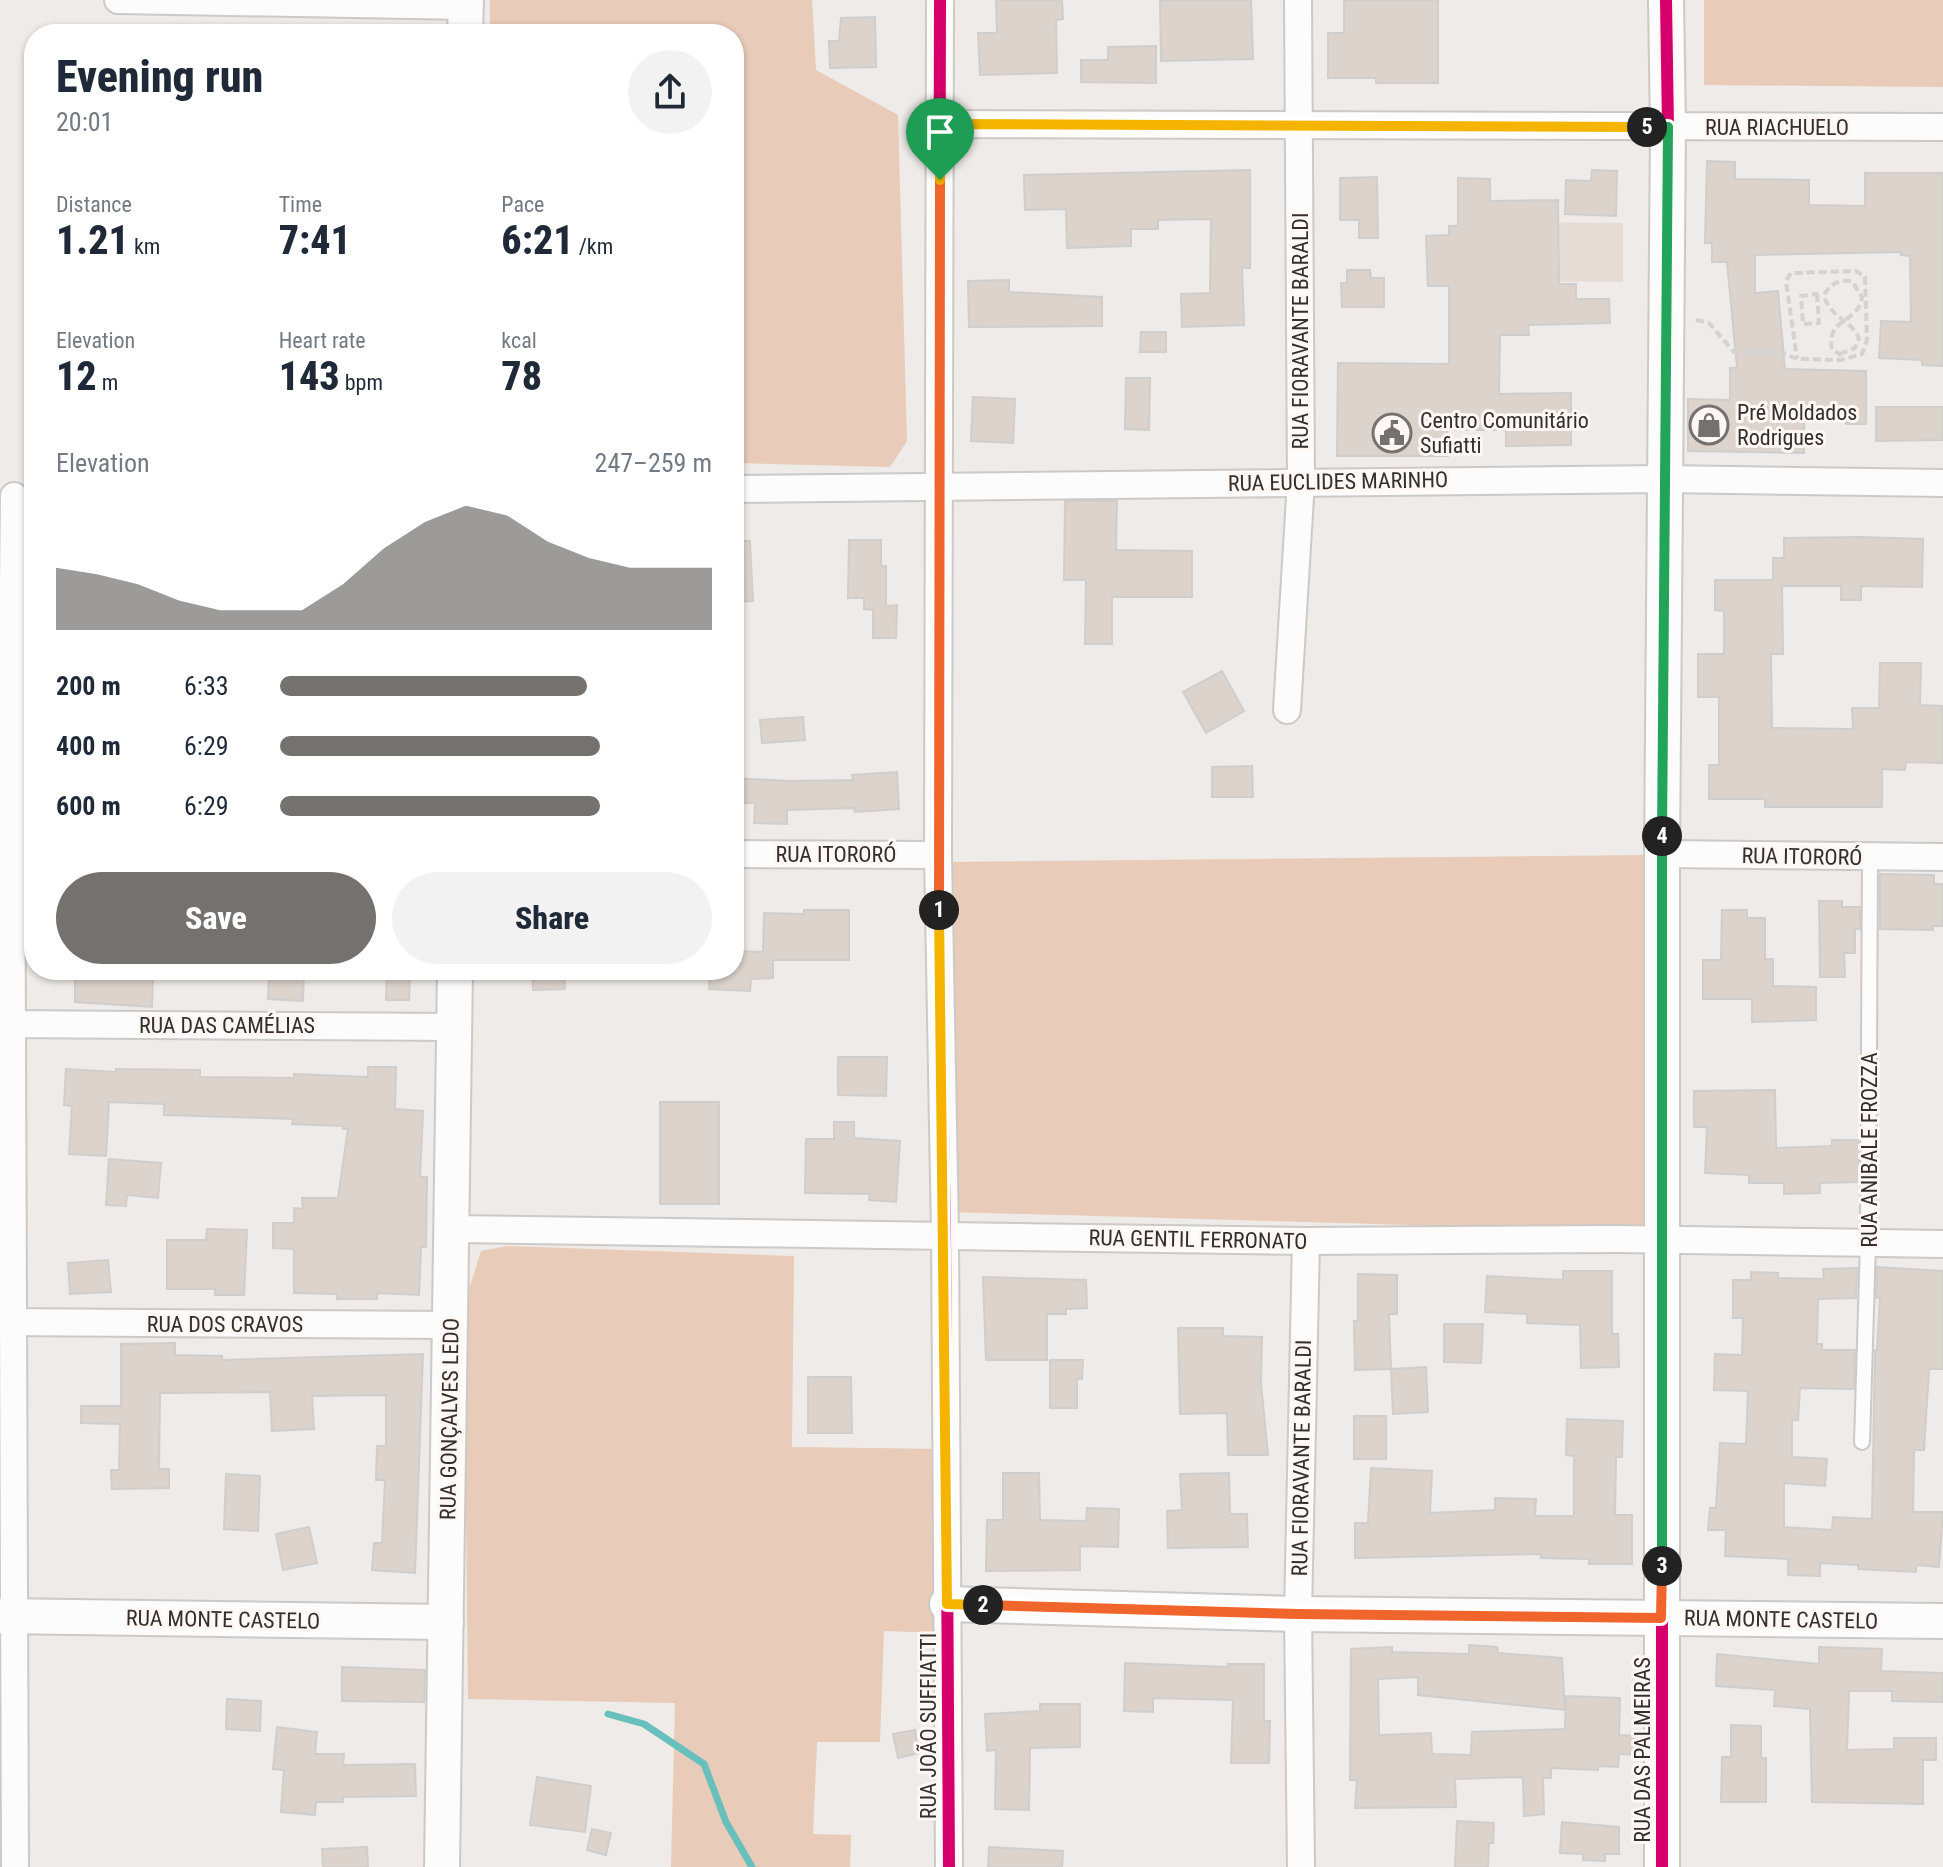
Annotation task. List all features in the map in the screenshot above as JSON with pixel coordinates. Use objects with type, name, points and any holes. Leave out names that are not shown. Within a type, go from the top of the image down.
[{"type":"street","points":[[118,0],[465,13]]},
{"type":"street","name":"RUA JOÃO SUFFIATTI","points":[[940,0],[938,855],[945,1234],[949,1867]]},
{"type":"street","name":"RUA FIORAVANTE BARALDI","points":[[1287,710],[1301,481],[1298,0]]},
{"type":"street","name":"RUA DAS PALMEIRAS","points":[[1662,1867],[1666,0]]},
{"type":"street","name":"RUA RIACHUELO","points":[[940,124],[1943,127]]},
{"type":"street","name":"RUA EUCLIDES MARINHO","points":[[744,489],[1664,479],[1943,483]]},
{"type":"street","points":[[15,1867],[6,1616],[6,1322],[7,1024],[15,757],[16,496]]},
{"type":"street","name":"RUA ITORORÓ","points":[[744,854],[938,855]]},
{"type":"street","name":"RUA ITORORÓ","points":[[1662,854],[1943,857]]},
{"type":"street","name":"RUA GONÇALVES LEDO","points":[[442,1867],[455,980]]},
{"type":"street","name":"RUA DAS CAMÉLIAS","points":[[7,1024],[455,1027]]},
{"type":"street","name":"RUA GENTIL FERRONATO","points":[[453,1229],[1306,1241],[1663,1240],[1943,1244]]},
{"type":"street","name":"RUA FIORAVANTE BARALDI","points":[[1301,1867],[1298,1614],[1306,1241]]},
{"type":"street","name":"RUA DOS CRAVOS","points":[[6,1322],[450,1325]]},
{"type":"street","name":"RUA MONTE CASTELO","points":[[947,1604],[1298,1614],[1943,1621]]},
{"type":"street","name":"RUA MONTE CASTELO","points":[[6,1616],[446,1622]]},
{"type":"lane","name":"RUA ANIBALE FROZZA","points":[[1862,1442],[1868,1243],[1870,858]]},
{"type":"path","points":[[1666,313],[1709,323],[1734,352],[1781,352],[1797,359],[1862,354],[1867,340],[1865,277],[1856,271],[1791,273],[1786,281],[1797,359]]},
{"type":"path","points":[[1840,357],[1832,350],[1831,333],[1845,319],[1860,306],[1862,297],[1852,281],[1841,280],[1830,284],[1824,295],[1835,316],[1845,319],[1859,338],[1855,348],[1840,357]]},
{"type":"path","points":[[1817,294],[1819,323],[1803,324],[1802,310],[1801,296],[1817,294]]},
{"type":"path","points":[[1790,311],[1802,310]]},
{"type":"shaded area","points":[[490,0],[812,0],[816,70],[898,115],[907,441],[890,467],[744,463],[744,24],[490,24]]},
{"type":"shaded area","points":[[1704,0],[1943,0],[1943,87],[1704,85]]},
{"type":"shaded area","points":[[1507,222],[1623,223],[1623,282],[1507,281]]},
{"type":"shaded area","points":[[1652,855],[1657,1232],[950,1212],[946,862]]},
{"type":"shaded area","points":[[507,1246],[794,1256],[792,1447],[945,1449],[943,1633],[884,1631],[880,1742],[817,1742],[813,1834],[851,1835],[850,1867],[671,1867],[675,1703],[468,1699],[464,1305],[481,1251]]},
{"type":"building","points":[[996,0],[1062,0],[1063,19],[1056,20],[1057,73],[980,75],[978,33],[997,33]]},
{"type":"building","points":[[1160,0],[1251,0],[1253,59],[1161,61]]},
{"type":"building","points":[[1344,0],[1438,0],[1438,83],[1376,83],[1376,78],[1328,78],[1328,33],[1344,33]]},
{"type":"building","points":[[875,17],[876,67],[830,68],[829,41],[839,41],[841,18]]},
{"type":"building","points":[[1156,46],[1156,83],[1081,82],[1081,60],[1108,60],[1108,47]]},
{"type":"building","points":[[1707,161],[1735,162],[1735,179],[1809,180],[1809,205],[1865,206],[1865,173],[1943,173],[1943,366],[1922,365],[1922,360],[1879,358],[1881,321],[1911,322],[1910,256],[1901,255],[1900,252],[1755,255],[1755,293],[1778,291],[1785,369],[1866,371],[1866,424],[1846,424],[1845,417],[1804,417],[1804,453],[1688,451],[1688,399],[1730,400],[1730,368],[1737,368],[1727,262],[1712,262],[1712,243],[1705,243]]},
{"type":"building","points":[[1250,170],[1250,268],[1242,268],[1244,325],[1182,327],[1181,294],[1210,293],[1211,219],[1158,220],[1158,229],[1131,229],[1131,246],[1067,248],[1066,209],[1025,210],[1024,175]]},
{"type":"building","points":[[1592,170],[1617,171],[1616,216],[1565,214],[1566,180],[1591,181]]},
{"type":"building","points":[[1377,177],[1378,238],[1359,238],[1359,220],[1340,220],[1340,178]]},
{"type":"building","points":[[1458,178],[1490,179],[1490,201],[1558,200],[1559,284],[1576,284],[1576,299],[1609,299],[1610,323],[1528,325],[1529,335],[1500,335],[1499,394],[1571,393],[1571,445],[1506,446],[1506,430],[1447,430],[1448,456],[1337,456],[1338,363],[1449,364],[1449,286],[1428,286],[1426,236],[1449,235],[1449,226],[1458,226]]},
{"type":"building","points":[[1347,270],[1370,270],[1371,278],[1384,278],[1384,307],[1342,307],[1341,283],[1347,283]]},
{"type":"building","points":[[1009,280],[1009,292],[1102,297],[1102,326],[969,327],[968,281]]},
{"type":"building","points":[[1141,332],[1166,332],[1166,352],[1140,352]]},
{"type":"building","points":[[1126,378],[1150,378],[1149,430],[1125,429]]},
{"type":"building","points":[[973,397],[1015,399],[1013,443],[971,441]]},
{"type":"building","points":[[1876,407],[1943,407],[1943,440],[1876,441]]},
{"type":"building","points":[[1065,501],[1117,501],[1116,550],[1192,551],[1192,597],[1112,597],[1112,644],[1085,644],[1086,580],[1064,580]]},
{"type":"building","points":[[1784,538],[1923,539],[1922,587],[1861,586],[1861,600],[1841,600],[1841,586],[1782,586],[1783,654],[1771,654],[1772,728],[1853,729],[1852,708],[1879,708],[1880,663],[1921,663],[1920,705],[1943,706],[1943,763],[1906,762],[1905,770],[1882,769],[1882,807],[1765,807],[1765,799],[1709,799],[1709,765],[1719,765],[1719,697],[1698,697],[1698,654],[1724,654],[1724,611],[1715,610],[1715,580],[1773,580],[1773,558],[1784,558]]},
{"type":"building","points":[[849,540],[881,540],[881,566],[886,566],[886,606],[897,605],[896,638],[873,638],[873,610],[864,609],[864,598],[848,598]]},
{"type":"building","points":[[744,541],[750,541],[753,601],[744,601]]},
{"type":"building","points":[[1222,671],[1244,711],[1206,733],[1183,692]]},
{"type":"building","points":[[803,717],[805,740],[762,743],[760,720]]},
{"type":"building","points":[[1252,766],[1253,797],[1212,797],[1212,767]]},
{"type":"building","points":[[897,772],[899,809],[855,812],[854,808],[787,810],[787,824],[754,823],[755,803],[744,803],[744,779],[853,780],[852,775]]},
{"type":"building","points":[[1880,874],[1934,875],[1934,884],[1943,884],[1943,926],[1933,926],[1933,930],[1880,929]]},
{"type":"building","points":[[1819,901],[1842,901],[1842,907],[1860,907],[1860,929],[1855,929],[1855,953],[1844,953],[1845,977],[1820,977]]},
{"type":"building","points":[[804,910],[849,910],[849,960],[773,960],[773,978],[751,979],[750,991],[709,989],[709,980],[744,980],[744,951],[763,952],[764,913],[804,914]]},
{"type":"building","points":[[1722,910],[1747,910],[1747,918],[1765,918],[1765,959],[1773,959],[1773,986],[1816,987],[1816,1020],[1752,1022],[1752,999],[1703,999],[1703,960],[1721,960]]},
{"type":"building","points":[[75,980],[153,980],[152,1007],[75,1002]]},
{"type":"building","points":[[269,980],[304,980],[303,1001],[268,999]]},
{"type":"building","points":[[387,980],[410,980],[409,1000],[386,1000]]},
{"type":"building","points":[[532,980],[565,980],[565,989],[533,990]]},
{"type":"building","points":[[838,1057],[887,1057],[886,1096],[838,1095]]},
{"type":"building","points":[[368,1067],[396,1067],[395,1109],[423,1111],[420,1177],[427,1177],[426,1247],[421,1247],[419,1295],[377,1293],[377,1299],[337,1299],[337,1294],[294,1293],[294,1249],[273,1248],[273,1223],[294,1223],[294,1208],[303,1209],[302,1198],[338,1198],[348,1129],[343,1129],[343,1126],[292,1124],[293,1119],[164,1115],[164,1104],[109,1102],[106,1156],[69,1154],[72,1106],[64,1105],[66,1069],[116,1072],[116,1069],[200,1070],[200,1077],[294,1078],[294,1074],[368,1077]]},
{"type":"building","points":[[1775,1090],[1776,1148],[1832,1146],[1832,1140],[1859,1140],[1858,1182],[1820,1183],[1820,1193],[1784,1194],[1784,1183],[1749,1183],[1749,1175],[1705,1173],[1707,1127],[1694,1127],[1694,1091]]},
{"type":"building","points":[[660,1102],[719,1102],[719,1204],[660,1204]]},
{"type":"building","points":[[834,1122],[854,1122],[854,1138],[900,1141],[896,1202],[869,1200],[870,1194],[805,1193],[806,1139],[834,1139]]},
{"type":"building","points":[[109,1159],[161,1163],[158,1198],[127,1195],[126,1206],[106,1205]]},
{"type":"building","points":[[207,1229],[247,1230],[244,1295],[215,1295],[215,1289],[167,1289],[167,1240],[206,1240]]},
{"type":"building","points":[[108,1260],[111,1292],[70,1294],[68,1263]]},
{"type":"building","points":[[1877,1267],[1943,1271],[1943,1369],[1929,1369],[1924,1450],[1914,1450],[1913,1512],[1943,1512],[1939,1567],[1916,1565],[1916,1572],[1858,1569],[1858,1565],[1820,1563],[1820,1576],[1788,1575],[1788,1559],[1725,1556],[1726,1530],[1708,1530],[1710,1508],[1716,1508],[1720,1443],[1746,1444],[1748,1391],[1714,1390],[1715,1354],[1742,1355],[1743,1318],[1733,1318],[1733,1280],[1751,1280],[1751,1272],[1778,1273],[1778,1278],[1824,1279],[1823,1269],[1857,1268],[1856,1298],[1818,1299],[1817,1344],[1822,1344],[1822,1350],[1855,1350],[1854,1389],[1800,1388],[1798,1420],[1792,1420],[1792,1457],[1827,1459],[1825,1486],[1784,1483],[1784,1527],[1832,1530],[1833,1517],[1872,1519],[1875,1350],[1880,1297],[1876,1298]]},
{"type":"building","points":[[1563,1271],[1612,1271],[1612,1334],[1618,1334],[1619,1367],[1581,1368],[1580,1325],[1527,1323],[1527,1314],[1485,1312],[1487,1276],[1563,1280]]},
{"type":"building","points":[[1358,1274],[1397,1275],[1397,1314],[1389,1314],[1391,1369],[1355,1370],[1354,1321],[1358,1321]]},
{"type":"building","points":[[983,1277],[1086,1280],[1087,1308],[1066,1309],[1066,1314],[1047,1314],[1047,1360],[986,1360]]},
{"type":"building","points":[[1444,1324],[1483,1324],[1481,1363],[1444,1362]]},
{"type":"building","points":[[1178,1328],[1223,1328],[1223,1336],[1262,1337],[1261,1383],[1268,1455],[1228,1455],[1227,1413],[1180,1414]]},
{"type":"building","points":[[175,1343],[175,1355],[222,1356],[222,1360],[423,1354],[415,1573],[372,1570],[374,1543],[382,1543],[385,1480],[376,1480],[377,1446],[386,1446],[386,1395],[312,1396],[314,1429],[272,1431],[270,1392],[160,1393],[159,1469],[169,1469],[169,1488],[112,1489],[111,1470],[119,1470],[120,1424],[81,1423],[81,1406],[121,1406],[121,1344]]},
{"type":"building","points":[[1050,1360],[1083,1360],[1082,1379],[1077,1379],[1077,1408],[1050,1408]]},
{"type":"building","points":[[1426,1367],[1428,1412],[1393,1414],[1391,1369]]},
{"type":"building","points":[[808,1377],[851,1377],[852,1433],[808,1433]]},
{"type":"building","points":[[1354,1416],[1386,1416],[1386,1459],[1354,1459]]},
{"type":"building","points":[[1567,1419],[1623,1421],[1622,1457],[1616,1457],[1615,1515],[1632,1515],[1632,1564],[1589,1564],[1589,1559],[1541,1558],[1541,1554],[1355,1558],[1355,1523],[1368,1523],[1371,1468],[1432,1471],[1430,1513],[1495,1510],[1495,1498],[1536,1499],[1535,1516],[1574,1516],[1574,1456],[1566,1455]]},
{"type":"building","points":[[1003,1473],[1039,1473],[1040,1520],[1086,1521],[1087,1508],[1119,1509],[1118,1547],[1080,1546],[1080,1570],[986,1571],[987,1520],[1003,1520]]},
{"type":"building","points":[[1229,1473],[1230,1514],[1247,1514],[1248,1547],[1168,1548],[1167,1511],[1182,1510],[1180,1474]]},
{"type":"building","points":[[226,1474],[260,1476],[258,1531],[224,1529]]},
{"type":"building","points":[[309,1527],[317,1563],[283,1570],[276,1534]]},
{"type":"building","points":[[1469,1645],[1497,1647],[1498,1653],[1562,1658],[1565,1710],[1418,1695],[1418,1677],[1378,1679],[1379,1735],[1431,1733],[1432,1754],[1471,1755],[1472,1732],[1565,1729],[1566,1696],[1620,1698],[1619,1735],[1639,1736],[1639,1755],[1619,1754],[1618,1767],[1598,1766],[1598,1770],[1551,1768],[1551,1778],[1543,1778],[1544,1814],[1524,1816],[1523,1778],[1519,1777],[1455,1779],[1456,1807],[1355,1808],[1357,1780],[1350,1780],[1351,1649],[1392,1647],[1392,1652],[1469,1654]]},
{"type":"building","points":[[1819,1647],[1882,1649],[1881,1671],[1943,1673],[1943,1702],[1892,1701],[1892,1691],[1849,1691],[1847,1750],[1894,1749],[1894,1738],[1936,1738],[1936,1760],[1923,1760],[1923,1804],[1812,1802],[1810,1709],[1774,1706],[1775,1690],[1716,1686],[1717,1654],[1819,1664]]},
{"type":"building","points":[[1125,1663],[1228,1667],[1228,1664],[1264,1664],[1264,1721],[1270,1721],[1269,1763],[1231,1763],[1233,1700],[1153,1698],[1153,1712],[1124,1711]]},
{"type":"building","points":[[342,1667],[425,1670],[424,1702],[342,1701]]},
{"type":"building","points":[[227,1699],[261,1701],[260,1731],[226,1729]]},
{"type":"building","points":[[1040,1704],[1080,1704],[1080,1747],[1030,1748],[1029,1810],[995,1809],[996,1750],[987,1751],[985,1714],[1040,1711]]},
{"type":"building","points":[[1731,1725],[1761,1726],[1761,1758],[1766,1758],[1766,1802],[1721,1802],[1722,1757],[1731,1757]]},
{"type":"building","points":[[277,1727],[317,1732],[315,1754],[344,1754],[343,1765],[415,1764],[416,1796],[343,1797],[343,1802],[316,1802],[315,1815],[281,1812],[284,1770],[273,1769]]},
{"type":"building","points":[[915,1730],[919,1753],[898,1758],[893,1734]]},
{"type":"building","points":[[537,1777],[591,1786],[585,1832],[530,1825]]},
{"type":"building","points":[[1457,1821],[1494,1823],[1488,1867],[1455,1867]]},
{"type":"building","points":[[1562,1822],[1619,1827],[1619,1854],[1605,1854],[1605,1861],[1583,1860],[1583,1854],[1560,1853]]},
{"type":"building","points":[[592,1829],[611,1833],[606,1855],[587,1850]]},
{"type":"building","points":[[367,1847],[368,1867],[323,1867],[322,1849]]},
{"type":"building","points":[[989,1847],[1063,1851],[1062,1867],[988,1867]]},
{"type":"waterway","points":[[608,1714],[644,1724],[704,1764],[726,1822],[752,1867]]},
{"type":"cycle path","points":[[940,0],[938,855],[945,1234],[949,1867]]},
{"type":"cycle path","points":[[1662,1867],[1666,0]]},
{"type":"place","name":"Pré Moldados Rodrigues","points":[[1709,425]]},
{"type":"place","name":"Centro Comunitário Sufiatti","points":[[1392,433]]},
{"type":"route","points":[[940,124],[1668,127],[1662,760],[1661,1618],[1298,1614],[947,1604],[945,1234],[938,855],[940,180],[940,124]]}]
